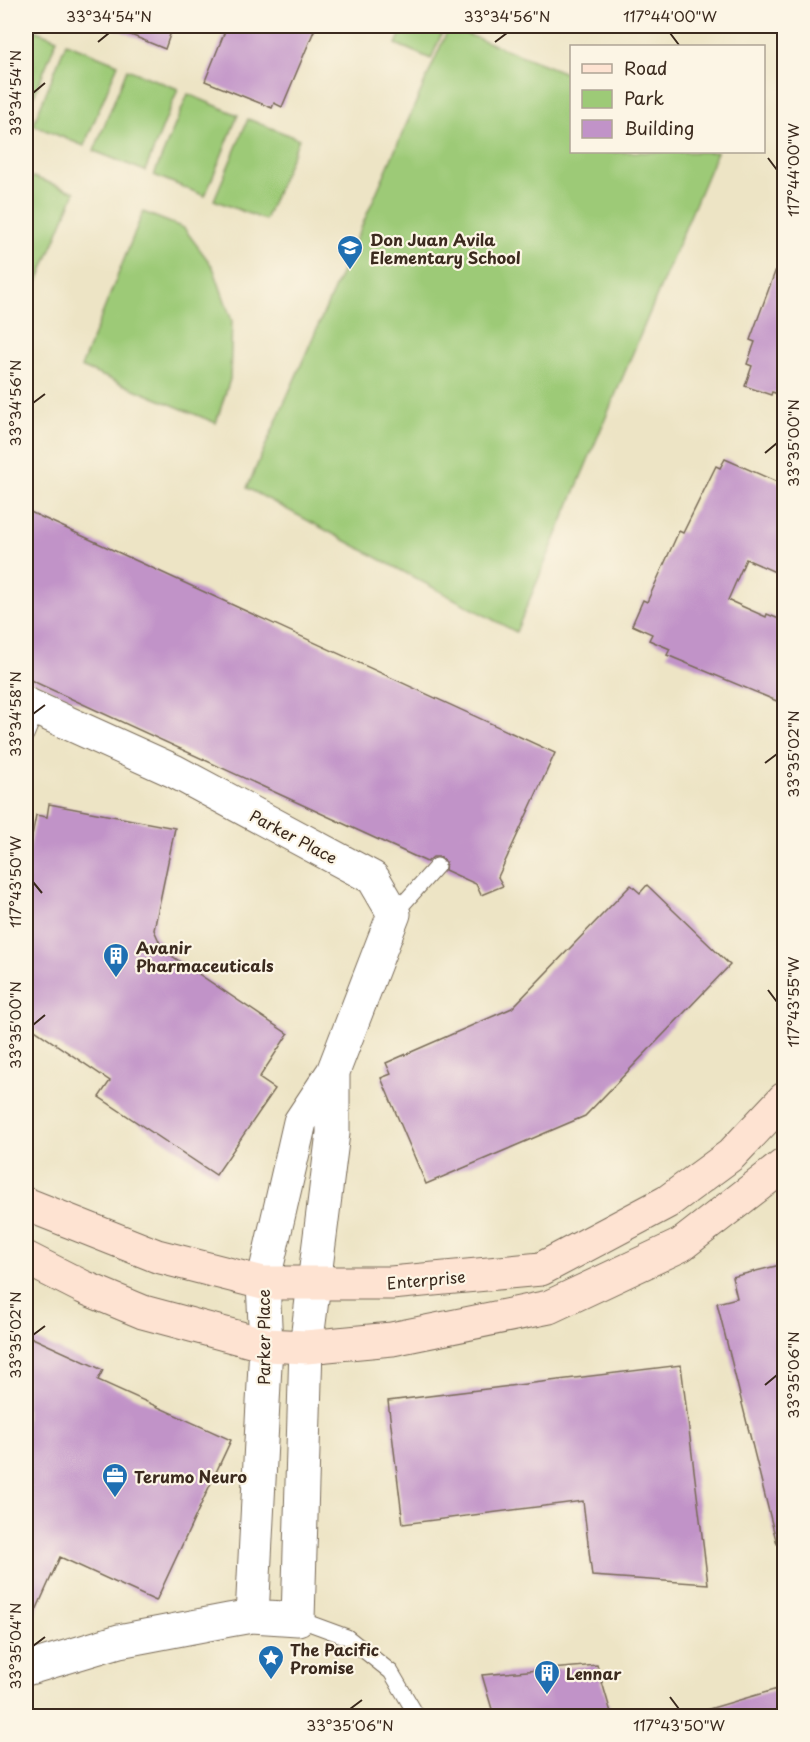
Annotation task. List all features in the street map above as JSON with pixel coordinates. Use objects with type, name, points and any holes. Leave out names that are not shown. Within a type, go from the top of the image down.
[{"type":"main road","name":"Enterprise","points":[[26,1204],[157,1256],[262,1283],[391,1283],[542,1269],[667,1202],[731,1155],[784,1099]]},
{"type":"main road","points":[[26,1258],[83,1287],[143,1312],[266,1345],[306,1347],[392,1339],[549,1307],[681,1245],[784,1165]]},
{"type":"street","name":"Parker Place","points":[[29,716],[174,771],[373,878],[394,914],[333,1071],[300,1122],[262,1283],[266,1345],[252,1616]]},
{"type":"street","name":"Parker Place","points":[[298,1619],[306,1347],[333,1133],[333,1071]]},
{"type":"street","points":[[26,1669],[119,1641],[252,1616],[298,1619]]},
{"type":"lane","points":[[394,914],[437,867]]},
{"type":"lane","points":[[298,1619],[347,1636],[391,1672],[417,1716]]},
{"type":"green space","points":[[404,26],[445,26],[431,59],[396,44]]},
{"type":"green space","points":[[26,27],[57,39],[26,115]]},
{"type":"green space","points":[[449,27],[570,75],[570,153],[717,153],[516,632],[247,488]]},
{"type":"green space","points":[[66,43],[118,64],[84,146],[33,125]]},
{"type":"green space","points":[[127,69],[178,89],[145,171],[94,151]]},
{"type":"green space","points":[[188,94],[238,115],[205,196],[154,175]]},
{"type":"green space","points":[[248,119],[299,139],[265,220],[214,200]]},
{"type":"green space","points":[[33,177],[75,192],[26,310],[26,179]]},
{"type":"green space","points":[[143,212],[184,228],[213,267],[232,321],[230,379],[216,423],[81,367]]},
{"type":"building","points":[[109,26],[173,26],[165,49]]},
{"type":"building","points":[[227,26],[316,26],[282,107],[274,103],[272,108],[205,81]]},
{"type":"building","points":[[782,253],[784,253],[784,396],[772,392],[771,395],[745,386],[752,366],[747,364],[755,342],[750,340]]},
{"type":"building","points":[[725,459],[784,485],[784,576],[746,559],[728,600],[766,617],[767,614],[784,621],[784,704],[667,655],[670,649],[649,640],[652,634],[632,625],[643,600],[647,602],[679,531],[683,533],[716,466],[720,468]]},
{"type":"building","points":[[26,510],[555,753],[498,877],[503,886],[481,895],[476,884],[445,870],[446,862],[440,857],[433,857],[427,862],[26,678]]},
{"type":"building","name":"Avanir Pharmaceuticals","points":[[49,804],[175,828],[154,930],[163,950],[288,1034],[259,1078],[275,1089],[216,1175],[99,1097],[110,1081],[26,1024],[26,866],[36,815],[47,817]]},
{"type":"building","points":[[631,885],[640,893],[647,885],[730,965],[585,1116],[426,1184],[381,1078],[391,1074],[386,1063],[512,1008]]},
{"type":"building","points":[[784,1264],[784,1543],[777,1544],[717,1303],[737,1298],[732,1277]]},
{"type":"building","name":"Terumo Neuro","points":[[26,1335],[103,1370],[98,1380],[231,1440],[156,1601],[60,1557],[26,1633]]},
{"type":"building","points":[[681,1365],[708,1584],[592,1576],[583,1501],[403,1524],[388,1401]]},
{"type":"building","name":"Lennar","points":[[597,1665],[612,1716],[494,1716],[482,1675]]},
{"type":"building","points":[[784,1687],[784,1716],[703,1716],[702,1711]]},
{"type":"place","name":"Don Juan Avila Elementary School","points":[[350,271]]},
{"type":"place","name":"Avanir Pharmaceuticals","points":[[116,979]]},
{"type":"place","name":"Terumo Neuro","points":[[115,1499]]},
{"type":"place","name":"The Pacific Promise","points":[[271,1681]]},
{"type":"place","name":"Lennar","points":[[547,1696]]}]
